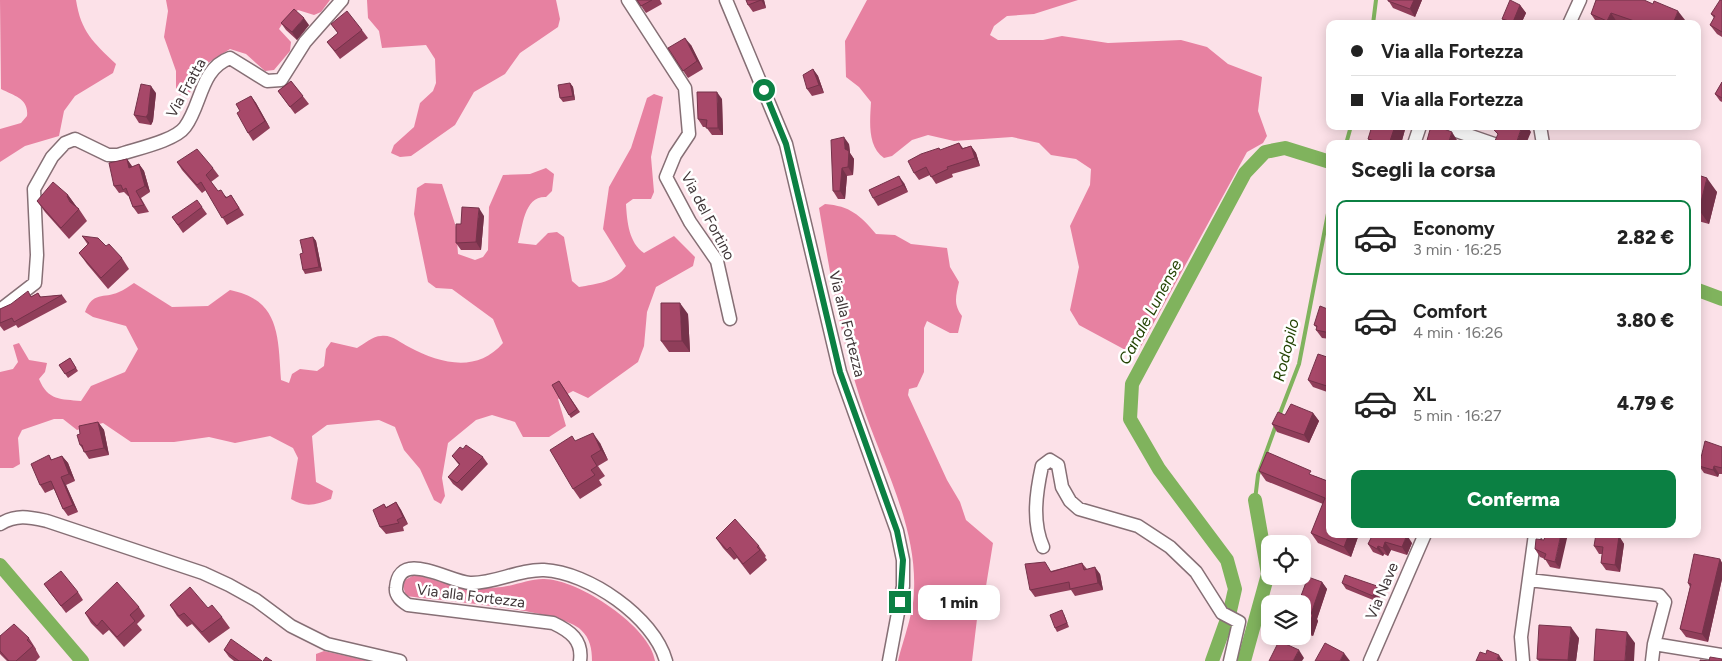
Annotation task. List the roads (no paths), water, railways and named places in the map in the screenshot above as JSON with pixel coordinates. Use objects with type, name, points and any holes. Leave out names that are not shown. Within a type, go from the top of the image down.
[{"type":"street","name":"Via Fratta","points":[[0,310],[35,283],[37,255],[34,189],[52,157],[64,143],[75,139],[108,155],[118,155],[175,136],[185,127],[210,72],[219,62],[230,58],[267,81],[281,80],[305,42],[342,0]]},
{"type":"street","name":"Via del Fortino","points":[[628,0],[685,88],[689,134],[675,155],[666,177],[690,222],[717,261],[730,319]]},
{"type":"street","name":"Via alla Fortezza","points":[[726,0],[786,144],[840,372],[897,531],[903,560],[903,586],[889,661]]},
{"type":"street","points":[[1572,20],[1580,0]]},
{"type":"street","points":[[1454,130],[1482,140]]},
{"type":"street","points":[[1043,547],[1036,531],[1036,503],[1042,466],[1050,460],[1058,465],[1062,487],[1070,501],[1079,509],[1138,526],[1170,547],[1196,572],[1210,594],[1227,615],[1239,622],[1230,661]]},
{"type":"street","points":[[0,524],[17,517],[39,519],[203,573],[256,600],[291,626],[327,644],[400,661]]},
{"type":"street","name":"Via Nave","points":[[1370,661],[1423,538]]},
{"type":"street","points":[[1523,661],[1521,637],[1534,538]]},
{"type":"street","name":"Via alla Fortezza","points":[[580,661],[582,652],[578,642],[570,631],[553,623],[408,605],[398,598],[396,589],[399,576],[408,569],[420,567],[470,583],[542,570],[562,572],[611,595],[631,610],[652,632],[666,661]]},
{"type":"street","points":[[1529,580],[1659,594],[1665,602],[1654,644],[1652,661]]},
{"type":"street","points":[[1654,644],[1722,655]]},
{"type":"waterway","name":"Rodopilo","points":[[1374,20],[1376,0]]},
{"type":"waterway","name":"Rodopilo","points":[[1347,140],[1350,130]]},
{"type":"waterway","name":"Canale Lunense","points":[[1212,661],[1230,611],[1235,589],[1227,560],[1159,469],[1130,419],[1132,384],[1245,173],[1265,152],[1285,148],[1326,161]]},
{"type":"waterway","name":"Rodopilo","points":[[1279,416],[1299,364],[1326,224]]},
{"type":"waterway","name":"Canale Lunense","points":[[1701,291],[1722,299]]},
{"type":"waterway","name":"Rodopilo","points":[[1255,500],[1258,475],[1276,425]]},
{"type":"waterway","points":[[1244,661],[1268,574],[1255,500]]},
{"type":"waterway","name":"Canale Lunense","points":[[0,565],[82,661]]}]
